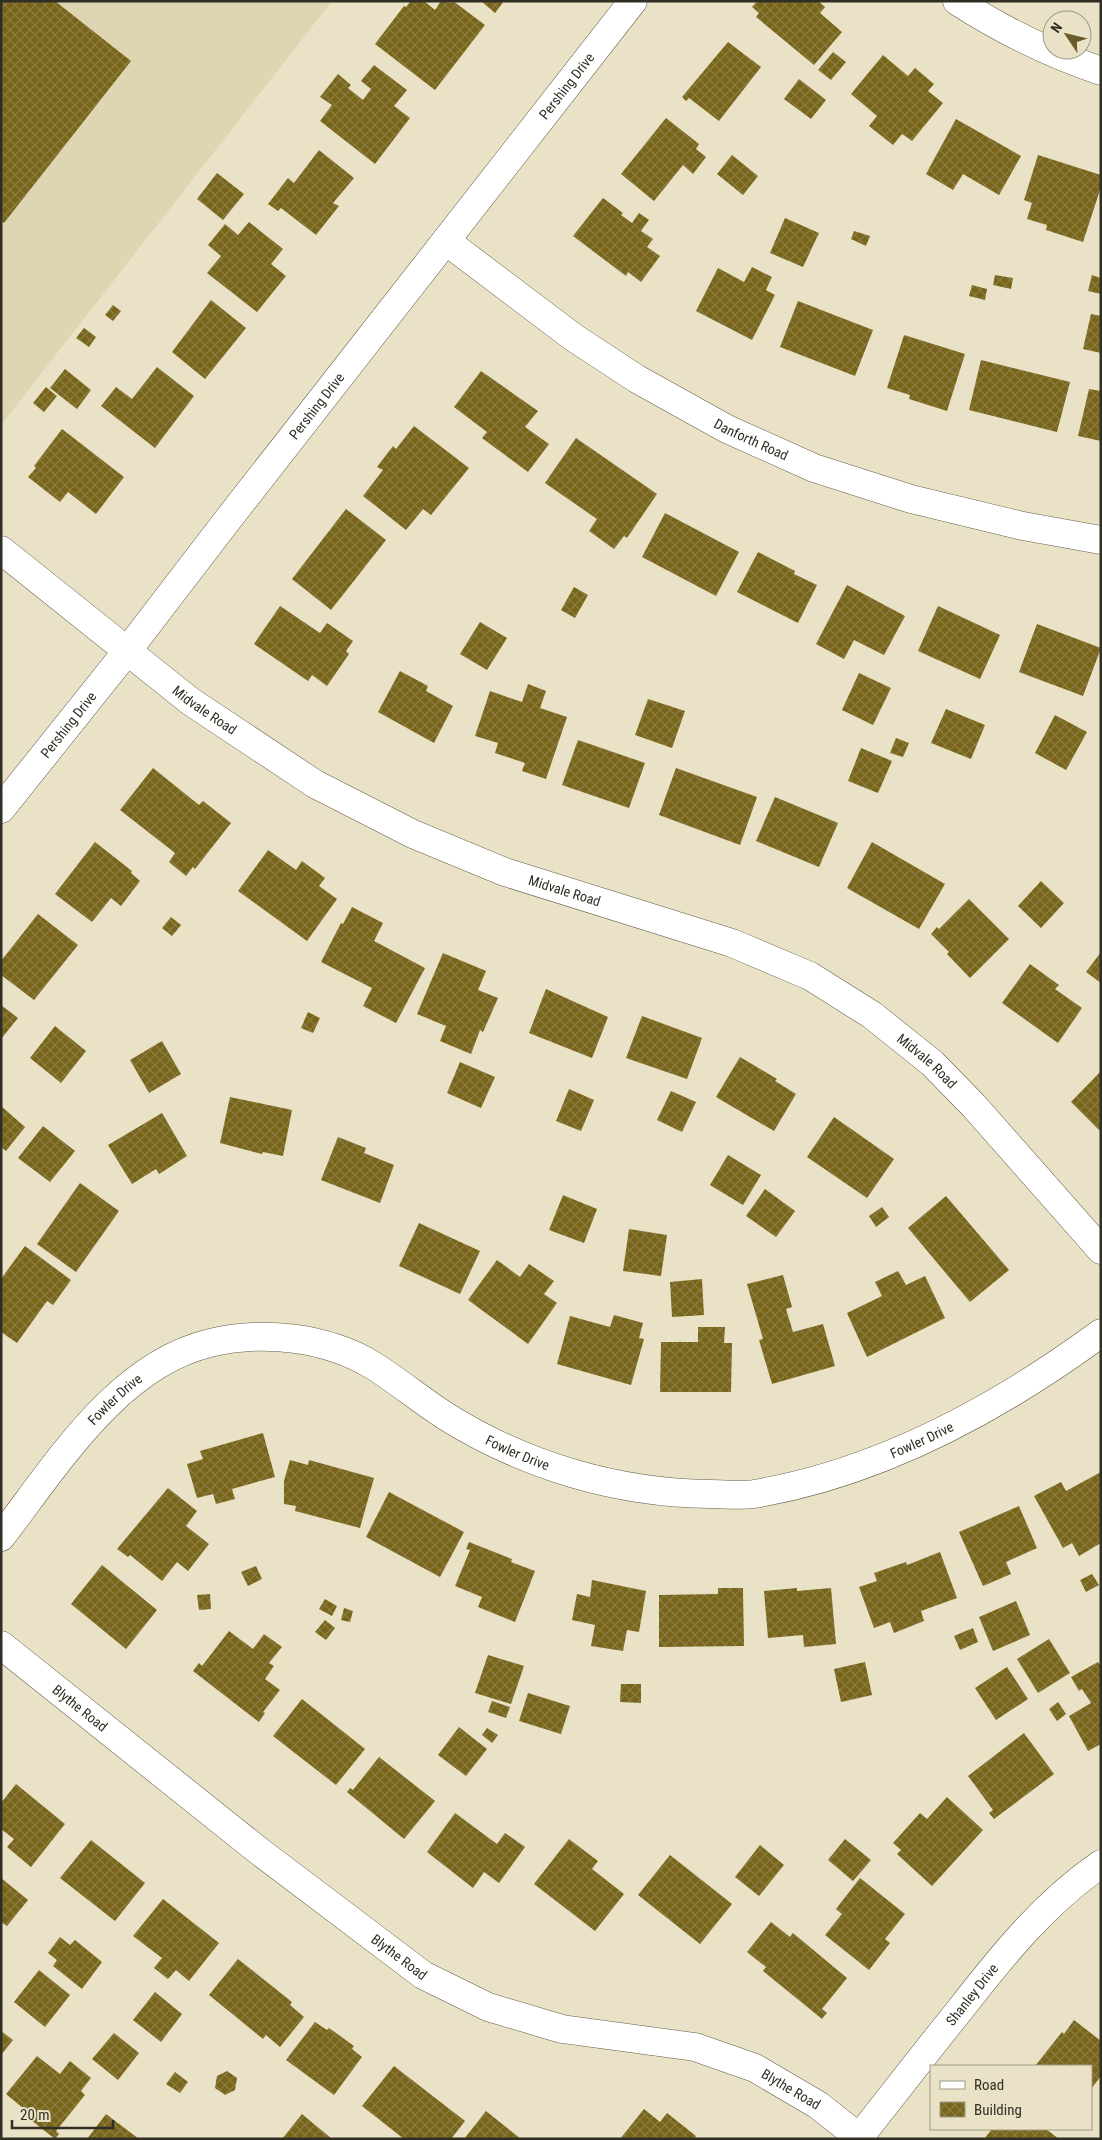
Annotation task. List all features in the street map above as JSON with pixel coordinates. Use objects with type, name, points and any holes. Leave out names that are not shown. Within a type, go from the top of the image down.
[{"type":"street","name":"Pershing Drive","points":[[1,809],[128,650],[632,1]]},
{"type":"street","points":[[956,1],[992,24],[1068,60],[1101,71]]},
{"type":"street","name":"Danforth Road","points":[[446,241],[573,337],[637,379],[727,429],[814,468],[911,499],[1023,526],[1101,540]]},
{"type":"street","name":"Midvale Road","points":[[1,550],[190,701],[315,784],[413,834],[505,872],[732,943],[810,976],[872,1015],[932,1063],[974,1106],[1101,1250]]},
{"type":"street","name":"Fowler Drive","points":[[1,1537],[72,1445],[116,1395],[166,1360],[206,1343],[240,1337],[281,1338],[325,1344],[372,1365],[448,1417],[522,1457],[598,1482],[673,1494],[751,1494],[824,1478],[902,1451],[1001,1399],[1073,1354],[1101,1333]]},
{"type":"street","name":"Blythe Road","points":[[1,1645],[259,1851],[423,1975],[488,2007],[562,2029],[695,2047],[755,2068],[818,2105],[860,2138]]},
{"type":"street","name":"Shanley Drive","points":[[860,2138],[983,1980],[1035,1919],[1078,1879],[1101,1864]]},
{"type":"shaded area","points":[[1,1],[332,1],[1,425]]},
{"type":"building","points":[[1,1],[55,1],[131,61],[4,223],[1,221]]},
{"type":"building","points":[[411,1],[424,1],[435,10],[441,1],[451,3],[453,1],[485,25],[435,90],[375,44],[404,6],[406,7]]},
{"type":"building","points":[[481,1],[504,1],[495,13]]},
{"type":"building","points":[[757,1],[818,1],[825,7],[820,13],[842,32],[814,65],[756,17],[759,13],[752,7]]},
{"type":"building","points":[[728,42],[761,67],[719,121],[689,98],[686,101],[682,97]]},
{"type":"building","points":[[833,52],[846,62],[831,80],[818,70]]},
{"type":"building","points":[[883,55],[908,76],[915,68],[934,84],[928,91],[943,103],[912,141],[902,134],[893,145],[869,126],[877,116],[851,94]]},
{"type":"building","points":[[374,65],[407,90],[394,106],[410,118],[375,164],[320,121],[332,105],[320,97],[338,74],[351,85],[348,88],[363,100],[371,89],[361,81]]},
{"type":"building","points":[[799,79],[826,100],[811,119],[784,99]]},
{"type":"building","points":[[666,118],[699,144],[696,149],[706,157],[693,174],[683,165],[654,201],[621,174]]},
{"type":"building","points":[[956,119],[1021,156],[999,195],[963,174],[953,190],[926,174]]},
{"type":"building","points":[[319,150],[354,178],[333,203],[339,206],[316,235],[281,208],[278,211],[268,204],[288,178],[294,183]]},
{"type":"building","points":[[732,155],[758,176],[743,195],[717,174]]},
{"type":"building","points":[[1038,155],[1101,175],[1101,187],[1083,242],[1046,230],[1047,225],[1027,219],[1032,203],[1024,200]]},
{"type":"building","points":[[217,173],[244,194],[223,220],[197,199]]},
{"type":"building","points":[[603,198],[623,213],[621,215],[632,223],[639,213],[649,220],[641,231],[653,239],[647,247],[660,256],[641,282],[628,272],[626,276],[573,236]]},
{"type":"building","points":[[785,218],[819,233],[803,267],[770,253]]},
{"type":"building","points":[[249,222],[283,249],[271,264],[286,276],[257,312],[207,273],[221,256],[208,245],[225,224],[238,235]]},
{"type":"building","points":[[854,231],[870,236],[866,246],[851,239]]},
{"type":"building","points":[[752,267],[772,277],[766,290],[775,295],[752,340],[696,311],[718,268],[744,282]]},
{"type":"building","points":[[995,275],[1013,278],[1011,289],[993,285]]},
{"type":"building","points":[[1092,275],[1101,278],[1101,294],[1088,291]]},
{"type":"building","points":[[972,285],[987,289],[985,300],[969,296]]},
{"type":"building","points":[[211,300],[246,328],[205,379],[172,352]]},
{"type":"building","points":[[798,301],[873,330],[855,376],[780,347]]},
{"type":"building","points":[[113,305],[121,311],[113,321],[105,315]]},
{"type":"building","points":[[1091,314],[1101,316],[1101,353],[1083,349]]},
{"type":"building","points":[[84,328],[96,337],[89,347],[76,338]]},
{"type":"building","points":[[904,335],[965,354],[947,411],[909,399],[910,395],[887,388]]},
{"type":"building","points":[[981,360],[1070,382],[1057,432],[969,410]]},
{"type":"building","points":[[157,367],[194,396],[155,448],[101,406],[116,387],[132,399]]},
{"type":"building","points":[[65,369],[91,390],[77,409],[50,388]]},
{"type":"building","points":[[481,371],[538,411],[525,427],[549,444],[528,472],[482,438],[487,432],[454,407]]},
{"type":"building","points":[[46,387],[57,396],[44,412],[33,403]]},
{"type":"building","points":[[1089,389],[1101,391],[1101,441],[1078,436]]},
{"type":"building","points":[[414,426],[469,468],[431,515],[423,509],[406,530],[363,496],[383,470],[377,467],[393,446],[396,449]]},
{"type":"building","points":[[62,429],[124,477],[96,514],[68,492],[60,502],[28,477]]},
{"type":"building","points":[[576,438],[657,494],[627,538],[624,536],[614,549],[589,531],[597,519],[545,483]]},
{"type":"building","points":[[346,509],[386,540],[331,610],[292,579]]},
{"type":"building","points":[[665,513],[739,552],[716,596],[642,557]]},
{"type":"building","points":[[758,552],[795,571],[794,574],[817,585],[798,623],[737,592]]},
{"type":"building","points":[[847,585],[905,616],[884,655],[854,640],[844,659],[816,644]]},
{"type":"building","points":[[574,587],[588,595],[575,618],[561,610]]},
{"type":"building","points":[[280,606],[320,633],[327,623],[353,641],[346,651],[349,654],[327,686],[312,675],[308,681],[254,644]]},
{"type":"building","points":[[938,606],[1000,635],[980,679],[918,651]]},
{"type":"building","points":[[480,622],[507,638],[487,670],[460,654]]},
{"type":"building","points":[[1037,624],[1101,648],[1083,696],[1019,672]]},
{"type":"building","points":[[400,671],[428,686],[426,691],[453,706],[434,743],[378,712]]},
{"type":"building","points":[[859,673],[891,688],[873,725],[842,710]]},
{"type":"building","points":[[528,684],[546,691],[540,708],[567,717],[546,779],[522,771],[525,763],[495,753],[498,743],[475,736],[490,691],[522,702]]},
{"type":"building","points":[[648,699],[685,711],[672,748],[635,735]]},
{"type":"building","points":[[946,709],[985,725],[971,759],[931,743]]},
{"type":"building","points":[[1055,715],[1087,732],[1066,770],[1035,753]]},
{"type":"building","points":[[896,738],[909,743],[903,757],[890,753]]},
{"type":"building","points":[[578,740],[645,763],[629,808],[562,785]]},
{"type":"building","points":[[861,748],[892,761],[878,793],[848,781]]},
{"type":"building","points":[[153,768],[199,805],[203,801],[231,823],[195,869],[193,867],[186,876],[169,862],[175,853],[120,810]]},
{"type":"building","points":[[676,768],[757,797],[740,845],[659,815]]},
{"type":"building","points":[[775,797],[838,823],[819,867],[756,841]]},
{"type":"building","points":[[95,842],[132,871],[131,873],[140,881],[121,906],[111,898],[92,922],[55,894]]},
{"type":"building","points":[[872,842],[945,884],[919,929],[847,888]]},
{"type":"building","points":[[268,850],[296,870],[302,861],[325,878],[319,886],[337,899],[307,941],[238,891]]},
{"type":"building","points":[[1041,881],[1064,903],[1041,928],[1018,906]]},
{"type":"building","points":[[969,899],[1009,939],[970,978],[947,954],[949,952],[931,934],[937,927],[939,929]]},
{"type":"building","points":[[352,907],[383,923],[374,941],[425,968],[396,1023],[363,1006],[372,988],[321,962],[341,923],[343,924]]},
{"type":"building","points":[[38,914],[78,945],[34,1000],[1,975],[1,961]]},
{"type":"building","points":[[171,917],[181,925],[172,936],[162,928]]},
{"type":"building","points":[[1101,952],[1101,983],[1086,972]]},
{"type":"building","points":[[443,953],[486,971],[478,990],[498,998],[483,1032],[480,1030],[471,1054],[440,1041],[446,1026],[417,1014]]},
{"type":"building","points":[[1030,964],[1059,985],[1055,989],[1082,1008],[1058,1043],[1002,1003]]},
{"type":"building","points":[[546,989],[608,1017],[592,1058],[529,1033]]},
{"type":"building","points":[[1,1005],[18,1018],[1,1039]]},
{"type":"building","points":[[308,1012],[320,1018],[313,1033],[301,1028]]},
{"type":"building","points":[[642,1016],[702,1038],[687,1079],[626,1058]]},
{"type":"building","points":[[55,1026],[86,1051],[61,1083],[30,1058]]},
{"type":"building","points":[[162,1041],[181,1074],[149,1093],[130,1060]]},
{"type":"building","points":[[740,1057],[777,1079],[775,1081],[796,1094],[774,1131],[716,1097]]},
{"type":"building","points":[[460,1062],[495,1077],[481,1108],[447,1093]]},
{"type":"building","points":[[1101,1071],[1101,1132],[1071,1102]]},
{"type":"building","points":[[569,1089],[594,1100],[581,1131],[556,1121]]},
{"type":"building","points":[[671,1091],[696,1102],[682,1132],[657,1120]]},
{"type":"building","points":[[230,1097],[292,1110],[283,1156],[263,1152],[262,1154],[220,1143]]},
{"type":"building","points":[[1,1106],[25,1127],[6,1151],[1,1147]]},
{"type":"building","points":[[162,1113],[187,1156],[159,1174],[156,1169],[132,1184],[108,1145]]},
{"type":"building","points":[[834,1117],[894,1159],[867,1198],[807,1157]]},
{"type":"building","points":[[43,1126],[75,1151],[50,1182],[18,1158]]},
{"type":"building","points":[[338,1137],[366,1148],[364,1153],[394,1165],[380,1203],[321,1180]]},
{"type":"building","points":[[728,1155],[761,1175],[743,1205],[710,1185]]},
{"type":"building","points":[[80,1183],[119,1211],[76,1272],[37,1244]]},
{"type":"building","points":[[765,1189],[795,1211],[776,1237],[746,1216]]},
{"type":"building","points":[[563,1195],[597,1209],[584,1243],[549,1230]]},
{"type":"building","points":[[946,1196],[1009,1270],[970,1302],[908,1228]]},
{"type":"building","points":[[882,1207],[889,1217],[876,1227],[869,1216]]},
{"type":"building","points":[[419,1223],[480,1251],[460,1294],[399,1266]]},
{"type":"building","points":[[629,1229],[667,1235],[661,1276],[623,1271]]},
{"type":"building","points":[[25,1246],[71,1280],[53,1305],[47,1301],[17,1343],[1,1332],[1,1279]]},
{"type":"building","points":[[497,1260],[520,1277],[529,1264],[554,1281],[544,1294],[557,1303],[528,1344],[468,1300]]},
{"type":"building","points":[[898,1271],[906,1285],[925,1276],[945,1318],[867,1357],[847,1313],[882,1296],[875,1282]]},
{"type":"building","points":[[783,1275],[792,1307],[786,1309],[793,1332],[823,1324],[835,1366],[772,1384],[759,1340],[763,1339],[747,1284]]},
{"type":"building","points":[[702,1279],[704,1315],[672,1317],[670,1282]]},
{"type":"building","points":[[614,1315],[643,1323],[639,1338],[644,1339],[631,1385],[557,1364],[570,1316],[610,1327]]},
{"type":"building","points":[[698,1327],[725,1327],[724,1343],[732,1343],[731,1392],[660,1392],[661,1342],[698,1342]]},
{"type":"building","points":[[263,1433],[275,1477],[232,1489],[235,1499],[216,1504],[213,1494],[197,1498],[187,1464],[203,1459],[200,1451]]},
{"type":"building","points":[[290,1460],[308,1465],[309,1460],[374,1478],[360,1528],[295,1511],[296,1506],[284,1504],[284,1481]]},
{"type":"building","points":[[1101,1472],[1101,1543],[1079,1556],[1072,1543],[1063,1548],[1034,1496],[1061,1482],[1066,1491]]},
{"type":"building","points":[[168,1488],[197,1511],[186,1526],[209,1544],[188,1571],[177,1562],[162,1581],[130,1555],[128,1557],[117,1549]]},
{"type":"building","points":[[389,1492],[464,1532],[440,1577],[366,1537]]},
{"type":"building","points":[[1019,1506],[1037,1548],[1006,1562],[1011,1574],[983,1586],[959,1532]]},
{"type":"building","points":[[469,1542],[512,1559],[511,1562],[535,1571],[515,1622],[478,1607],[482,1597],[455,1586],[470,1550],[466,1549]]},
{"type":"building","points":[[940,1552],[957,1598],[921,1611],[924,1621],[894,1633],[890,1622],[874,1628],[859,1587],[877,1581],[874,1573],[906,1562],[907,1565]]},
{"type":"building","points":[[102,1565],[157,1610],[126,1649],[71,1604]]},
{"type":"building","points":[[256,1566],[262,1579],[248,1586],[241,1572]]},
{"type":"building","points":[[1092,1574],[1099,1585],[1086,1592],[1080,1580]]},
{"type":"building","points":[[592,1580],[646,1591],[639,1632],[627,1630],[623,1651],[591,1646],[595,1625],[572,1620],[577,1594],[590,1597]]},
{"type":"building","points":[[718,1588],[743,1588],[744,1646],[659,1647],[659,1595],[718,1594]]},
{"type":"building","points":[[797,1588],[797,1591],[831,1588],[836,1644],[804,1647],[803,1635],[768,1638],[764,1591]]},
{"type":"building","points":[[210,1594],[211,1609],[199,1610],[197,1595]]},
{"type":"building","points":[[325,1599],[337,1606],[332,1616],[319,1609]]},
{"type":"building","points":[[1016,1601],[1030,1635],[993,1651],[979,1617]]},
{"type":"building","points":[[344,1608],[353,1611],[350,1622],[341,1620]]},
{"type":"building","points":[[325,1620],[335,1628],[326,1640],[315,1632]]},
{"type":"building","points":[[973,1628],[978,1642],[960,1650],[954,1636]]},
{"type":"building","points":[[229,1631],[253,1649],[264,1634],[282,1647],[269,1663],[274,1666],[265,1679],[280,1690],[263,1712],[265,1713],[259,1722],[193,1671],[199,1663],[202,1666]]},
{"type":"building","points":[[1049,1639],[1070,1673],[1038,1693],[1017,1659]]},
{"type":"building","points":[[488,1655],[524,1666],[511,1704],[475,1693]]},
{"type":"building","points":[[865,1662],[872,1695],[841,1702],[834,1669]]},
{"type":"building","points":[[1098,1662],[1101,1666],[1101,1744],[1088,1751],[1069,1716],[1091,1703],[1082,1689],[1079,1691],[1071,1677]]},
{"type":"building","points":[[1007,1667],[1028,1699],[996,1720],[975,1688]]},
{"type":"building","points":[[621,1684],[641,1684],[641,1703],[620,1702]]},
{"type":"building","points":[[528,1693],[570,1706],[561,1734],[519,1721]]},
{"type":"building","points":[[302,1699],[365,1749],[336,1785],[273,1736]]},
{"type":"building","points":[[492,1701],[510,1707],[506,1718],[488,1712]]},
{"type":"building","points":[[1058,1702],[1066,1714],[1057,1721],[1049,1709]]},
{"type":"building","points":[[459,1727],[487,1749],[466,1776],[438,1755]]},
{"type":"building","points":[[487,1728],[498,1735],[492,1743],[482,1735]]},
{"type":"building","points":[[1024,1733],[1054,1774],[994,1819],[989,1813],[993,1810],[968,1776]]},
{"type":"building","points":[[379,1757],[435,1801],[404,1839],[347,1792],[350,1788],[353,1790]]},
{"type":"building","points":[[16,1784],[65,1824],[31,1867],[7,1847],[14,1839],[1,1829],[1,1803]]},
{"type":"building","points":[[947,1797],[983,1830],[932,1886],[897,1854],[901,1850],[893,1843],[920,1813],[927,1819]]},
{"type":"building","points":[[455,1813],[497,1844],[505,1833],[525,1847],[499,1883],[484,1872],[473,1888],[427,1852]]},
{"type":"building","points":[[569,1839],[598,1861],[592,1869],[624,1894],[595,1931],[534,1884]]},
{"type":"building","points":[[845,1839],[871,1860],[853,1881],[828,1860]]},
{"type":"building","points":[[91,1840],[145,1883],[115,1921],[60,1878]]},
{"type":"building","points":[[760,1845],[784,1865],[759,1896],[735,1877]]},
{"type":"building","points":[[670,1855],[732,1904],[700,1944],[638,1895]]},
{"type":"building","points":[[1,1878],[28,1900],[7,1926],[1,1922]]},
{"type":"building","points":[[860,1878],[905,1914],[885,1939],[890,1943],[869,1970],[825,1935],[842,1914],[836,1909]]},
{"type":"building","points":[[163,1899],[219,1943],[189,1981],[176,1970],[168,1979],[154,1968],[162,1958],[133,1936]]},
{"type":"building","points":[[771,1922],[790,1937],[793,1933],[847,1978],[822,2009],[827,2013],[822,2019],[763,1971],[766,1967],[747,1952]]},
{"type":"building","points":[[60,1937],[70,1945],[75,1940],[102,1962],[82,1989],[53,1966],[57,1960],[48,1953]]},
{"type":"building","points":[[238,1959],[292,2002],[290,2005],[304,2017],[280,2047],[266,2035],[263,2039],[209,1995]]},
{"type":"building","points":[[39,1970],[70,1995],[45,2027],[14,2002]]},
{"type":"building","points":[[155,1992],[182,2014],[161,2042],[133,2020]]},
{"type":"building","points":[[1074,2020],[1101,2041],[1101,2076],[1092,2088],[1092,2065],[1036,2065],[1062,2032],[1064,2034]]},
{"type":"building","points":[[315,2022],[327,2030],[329,2028],[354,2046],[352,2049],[362,2057],[334,2095],[286,2060]]},
{"type":"building","points":[[1,2031],[13,2040],[1,2055]]},
{"type":"building","points":[[114,2033],[139,2053],[118,2080],[92,2059]]},
{"type":"building","points":[[37,2056],[60,2074],[70,2061],[91,2078],[81,2091],[85,2095],[56,2131],[59,2134],[55,2139],[26,2116],[29,2113],[6,2094]]},
{"type":"building","points":[[394,2066],[465,2121],[451,2139],[404,2139],[362,2106]]},
{"type":"building","points":[[227,2071],[237,2078],[235,2090],[225,2095],[215,2088],[217,2076]]},
{"type":"building","points":[[175,2072],[188,2082],[180,2093],[166,2084]]},
{"type":"building","points":[[644,2109],[660,2122],[667,2113],[696,2136],[694,2139],[620,2139]]},
{"type":"building","points":[[486,2111],[521,2139],[464,2139]]},
{"type":"building","points":[[106,2114],[139,2139],[87,2139]]},
{"type":"building","points":[[302,2114],[332,2139],[282,2139]]},
{"type":"building","points":[[991,2130],[1047,2130],[1059,2139],[984,2139]]}]
